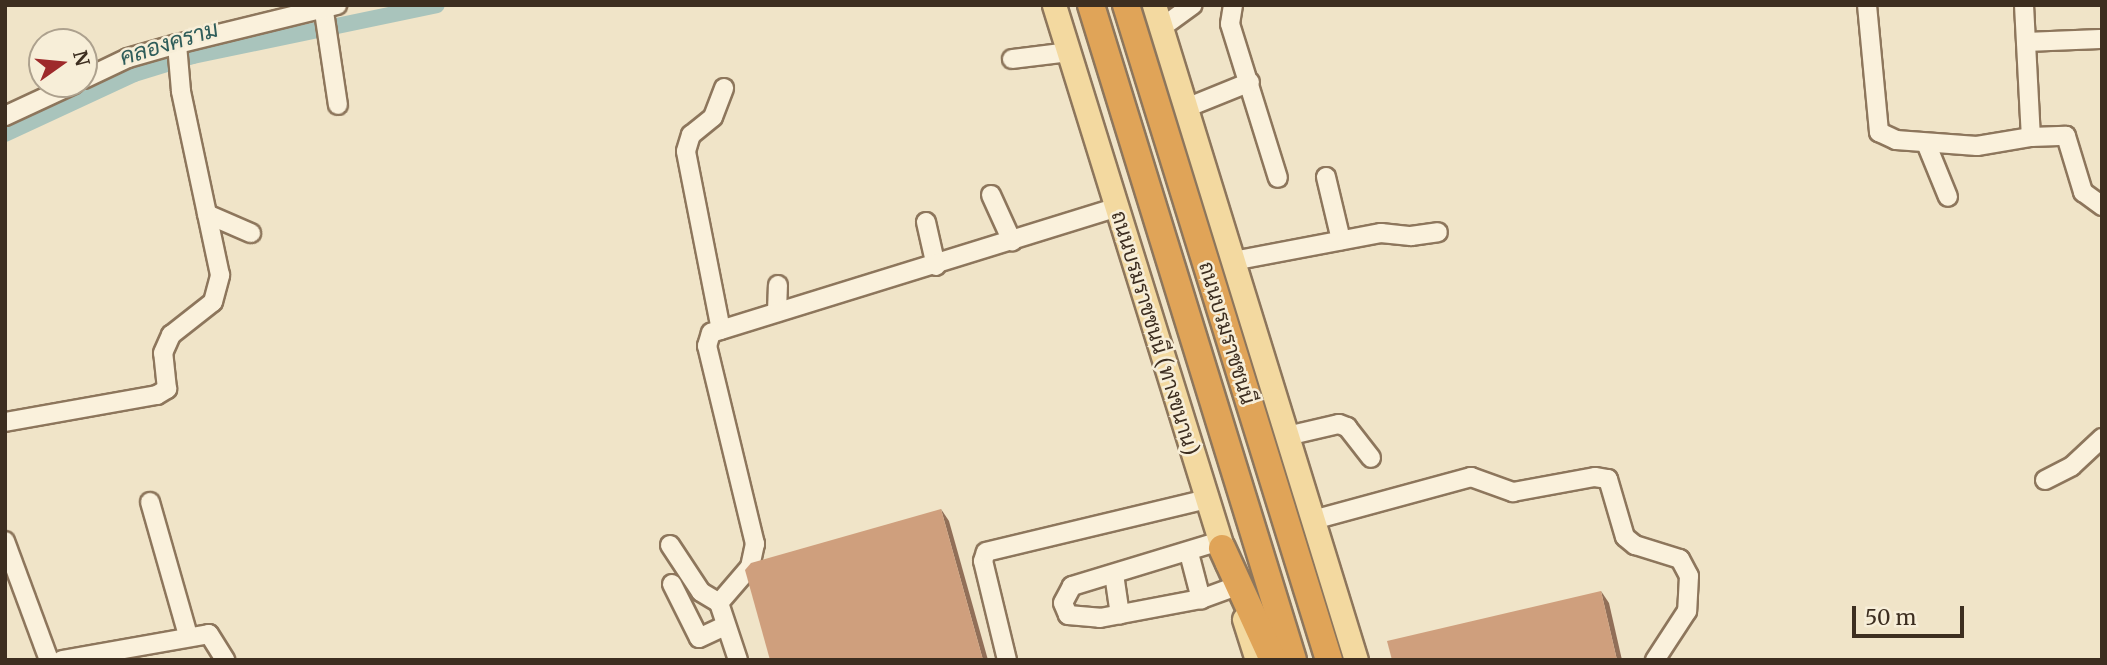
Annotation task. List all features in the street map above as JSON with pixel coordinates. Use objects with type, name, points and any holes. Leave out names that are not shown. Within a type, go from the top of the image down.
[{"type":"highway","name":"ถนนบรมราชชนนี","points":[[1091,5],[1293,660]]},
{"type":"highway","name":"ถนนบรมราชชนนี","points":[[1126,5],[1329,660]]},
{"type":"highway","points":[[1221,544],[1273,660]]},
{"type":"highway","points":[[1298,562],[1341,660]]},
{"type":"main road","name":"ถนนบรมราชชนนี (ทางขนาน)","points":[[1054,5],[1257,660]]},
{"type":"main road","points":[[1154,5],[1356,660]]},
{"type":"street","points":[[1161,28],[1193,5]]},
{"type":"street","points":[[1233,5],[1230,24],[1278,178]]},
{"type":"street","points":[[1867,5],[1876,127],[1896,140],[1977,146],[2031,137],[2066,136],[2083,192],[2102,206]]},
{"type":"street","points":[[2024,5],[2031,137]]},
{"type":"street","points":[[98,72],[128,58],[179,53],[328,16],[338,105]]},
{"type":"street","points":[[2026,42],[2099,39]]},
{"type":"street","points":[[1012,59],[1069,52]]},
{"type":"street","points":[[5,422],[157,395],[167,389],[163,353],[171,335],[214,302],[219,287],[207,214],[181,91],[179,53]]},
{"type":"street","points":[[1186,108],[1250,82]]},
{"type":"street","points":[[721,330],[686,151],[691,135],[713,117],[724,88]]},
{"type":"street","points":[[5,116],[44,98]]},
{"type":"street","points":[[1926,143],[1948,197]]},
{"type":"street","points":[[1326,177],[1341,240]]},
{"type":"street","points":[[991,195],[1012,241]]},
{"type":"street","points":[[719,603],[755,557],[707,346],[711,333],[936,266],[1116,207]]},
{"type":"street","points":[[207,214],[251,233]]},
{"type":"street","points":[[926,222],[936,266]]},
{"type":"street","points":[[1233,261],[1341,240],[1438,232]]},
{"type":"street","points":[[777,312],[778,285]]},
{"type":"street","points":[[1287,436],[1339,424],[1347,427],[1371,458]]},
{"type":"street","points":[[2045,480],[2072,466],[2102,438]]},
{"type":"street","points":[[1313,520],[1471,477],[1513,492],[1595,477],[1608,479],[1625,537],[1635,545],[1679,559],[1689,576],[1687,611],[1655,660]]},
{"type":"street","points":[[1007,660],[983,561],[986,552],[1207,499]]},
{"type":"street","points":[[150,502],[188,635]]},
{"type":"street","points":[[5,541],[49,660]]},
{"type":"street","points":[[1221,544],[1072,586],[1063,603],[1068,615],[1082,618],[1120,615],[1201,599],[1234,587]]},
{"type":"street","points":[[670,545],[701,592],[719,603],[724,626],[738,660]]},
{"type":"street","points":[[1189,552],[1201,599]]},
{"type":"street","points":[[1114,574],[1120,615]]},
{"type":"street","points":[[672,584],[699,638],[724,626]]},
{"type":"street","points":[[62,660],[188,635],[209,634],[225,660]]},
{"type":"building","points":[[941,509],[983,660],[770,660],[745,570],[751,563]]},
{"type":"building","points":[[1601,591],[1617,660],[1392,660],[1387,641]]},
{"type":"waterway","name":"คลองคราม","points":[[5,134],[134,74],[193,56],[437,5]]}]
